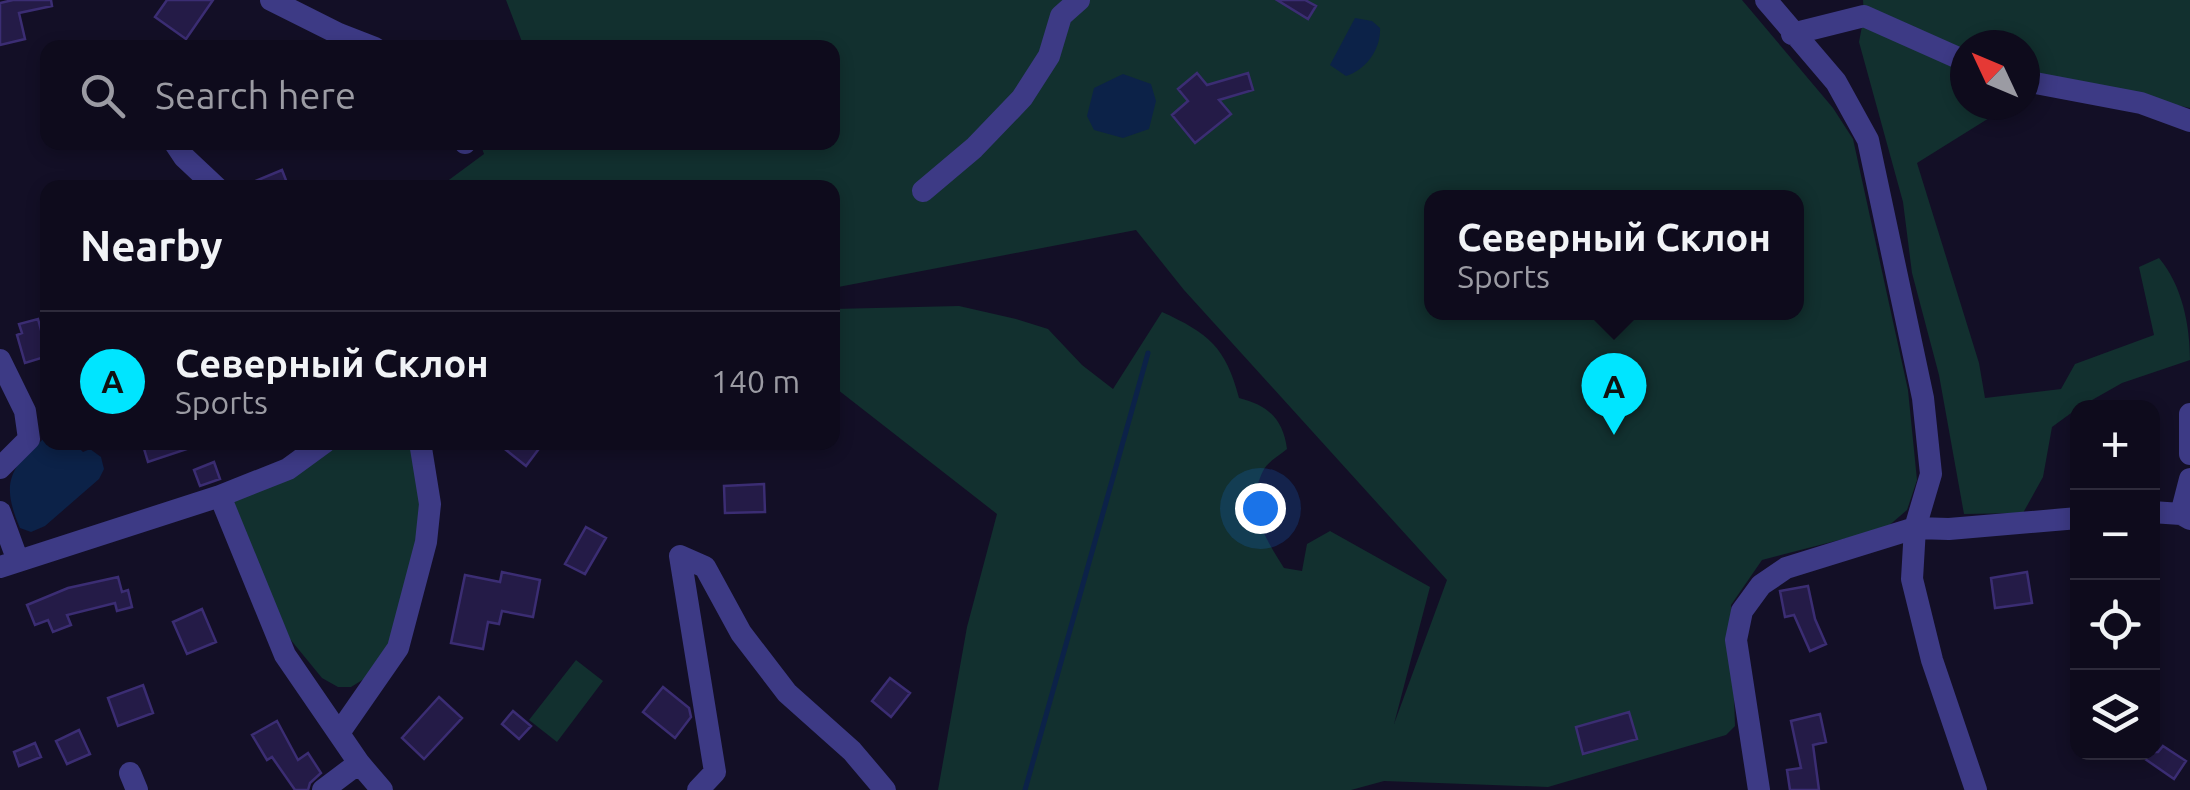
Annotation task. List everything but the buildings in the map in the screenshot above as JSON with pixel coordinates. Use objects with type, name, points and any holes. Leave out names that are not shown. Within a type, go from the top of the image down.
[{"type":"street","points":[[271,0],[354,40]]},
{"type":"street","points":[[1766,0],[1836,82],[1868,140],[1923,398],[1931,474],[1915,528],[1912,579],[1932,660],[1976,790]]},
{"type":"street","points":[[923,191],[974,148],[1022,98],[1050,56],[1070,8]]},
{"type":"street","points":[[1792,34],[1864,16],[1950,54]]},
{"type":"street","points":[[2040,84],[2141,103],[2190,122]]},
{"type":"street","points":[[181,150],[210,180]]},
{"type":"street","points":[[0,360],[26,411],[29,439],[0,468]]},
{"type":"street","points":[[2190,414],[2190,454]]},
{"type":"street","points":[[339,732],[398,648],[426,542],[430,504],[421,450]]},
{"type":"street","points":[[0,512],[9,564],[220,496],[288,469],[299,451]]},
{"type":"street","points":[[2160,513],[2186,516],[2190,479]]},
{"type":"street","points":[[220,496],[285,654],[359,763],[382,790]]},
{"type":"street","points":[[1949,529],[1964,514],[2023,513]]},
{"type":"street","points":[[1759,790],[1736,640],[1742,611],[1761,585],[1786,568],[1915,528],[1949,529],[2070,519]]},
{"type":"street","points":[[698,790],[715,772],[680,556],[705,567],[741,633],[787,694],[852,750],[885,790]]},
{"type":"street","points":[[323,790],[359,763]]},
{"type":"green space","points":[[506,0],[1742,0],[1833,108],[1853,139],[1908,390],[1917,480],[1907,510],[1886,528],[1762,560],[1731,605],[1735,726],[1726,735],[1548,787],[1384,781],[1351,790],[938,790],[967,627],[997,514],[840,391],[840,309],[959,306],[1016,319],[1048,329],[1082,365],[1113,389],[1162,312],[1203,335],[1228,366],[1239,398],[1272,414],[1282,429],[1287,449],[1265,468],[1256,497],[1264,534],[1284,568],[1302,571],[1307,544],[1330,531],[1430,587],[1394,724],[1447,580],[1184,290],[1136,230],[840,287],[840,180],[449,180],[484,154],[483,150],[840,150],[840,40],[521,40]]},
{"type":"green space","points":[[1863,0],[2190,0],[2190,108],[2040,76],[2040,30],[1950,30],[1950,120],[1986,120],[1917,163],[1979,363],[1985,398],[2061,389],[2075,364],[2154,335],[2139,267],[2159,258],[2174,280],[2188,333],[2190,360],[2122,383],[2092,400],[2070,400],[2070,414],[2052,427],[2043,477],[2023,513],[1964,514],[1939,375],[1912,273],[1903,202],[1859,42]]},
{"type":"green space","points":[[321,450],[414,450],[426,506],[390,647],[364,679],[351,687],[338,687],[322,678],[290,639],[233,505],[235,498]]},
{"type":"green space","points":[[576,660],[603,681],[557,742],[529,720]]},
{"type":"water","points":[[1355,18],[1372,21],[1380,28],[1380,36],[1366,64],[1346,76],[1330,65]]},
{"type":"water","points":[[1123,74],[1151,84],[1156,101],[1149,129],[1123,138],[1094,130],[1087,116],[1094,88]]},
{"type":"water","points":[[40,442],[40,450],[91,450],[101,457],[104,469],[99,479],[45,526],[31,532],[20,528],[11,499],[12,476]]},
{"type":"waterway","points":[[1025,790],[1148,353]]},
{"type":"place","name":"Северный Склон","points":[[1614,435]]}]
